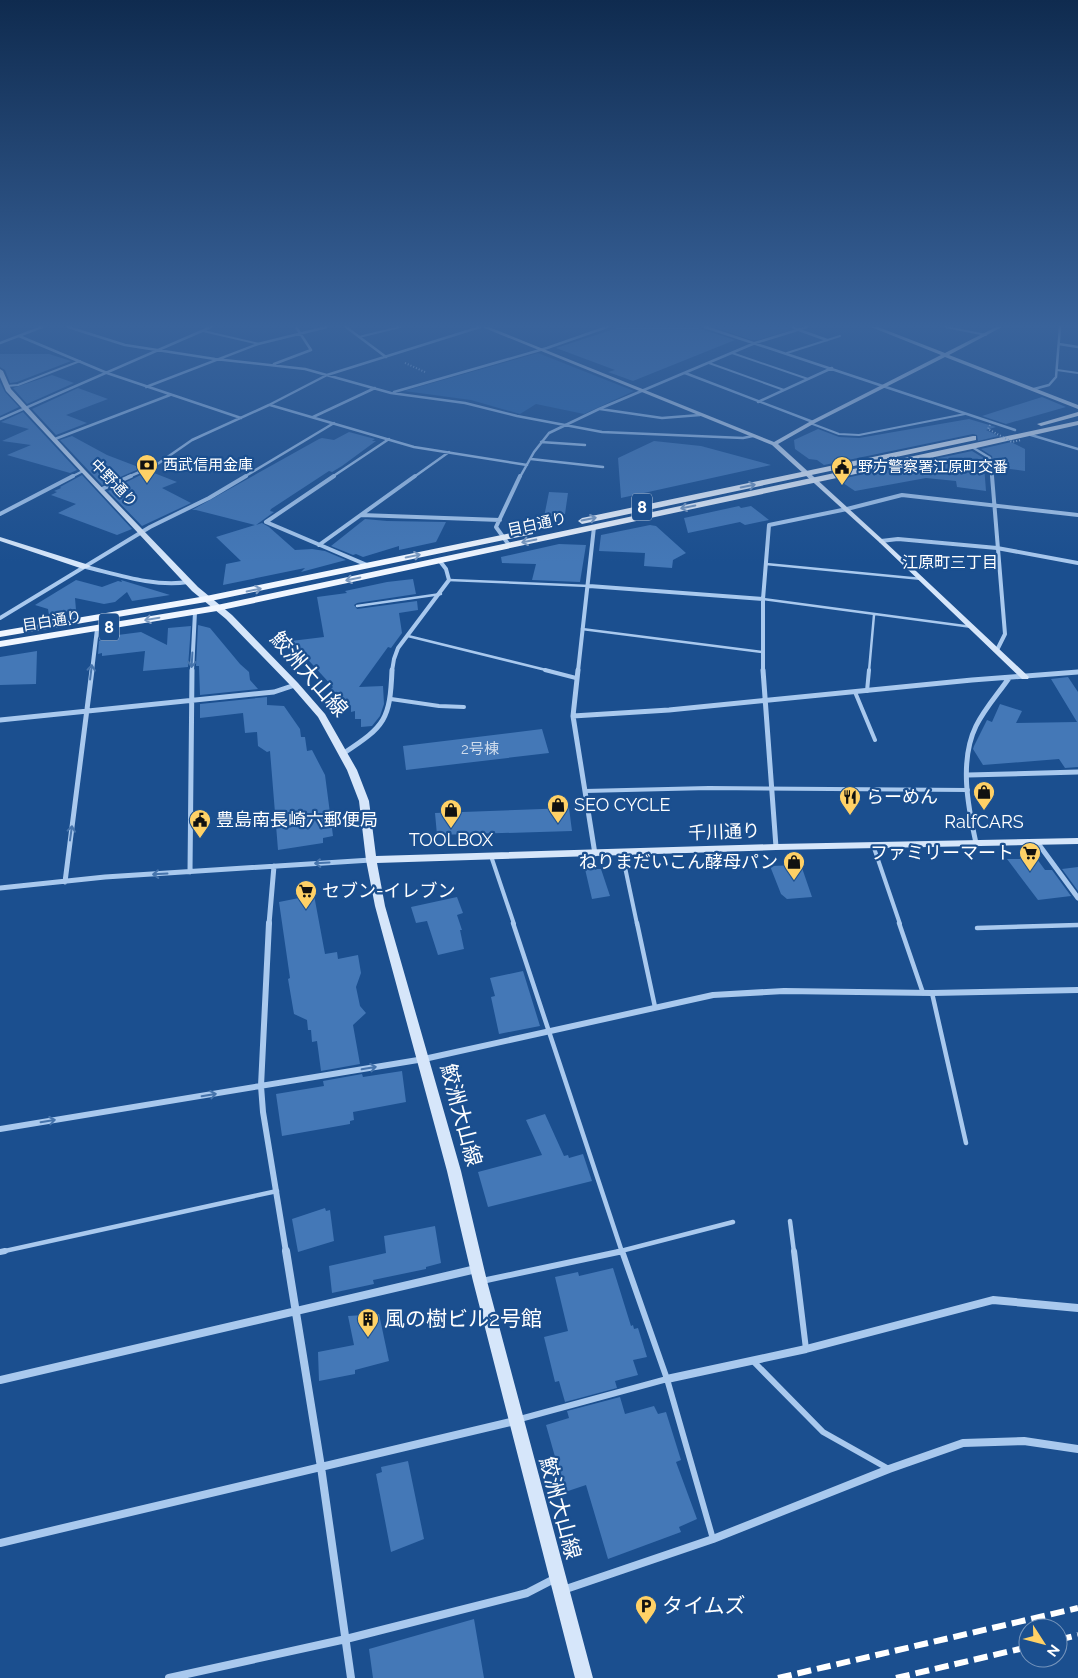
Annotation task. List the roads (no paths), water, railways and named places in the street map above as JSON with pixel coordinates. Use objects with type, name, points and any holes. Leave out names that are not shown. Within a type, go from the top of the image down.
[{"type":"main road","name":"中野通り","points":[[24,405],[188,582],[217,608]]},
{"type":"main road","points":[[676,405],[774,444],[847,509],[1025,677]]},
{"type":"main road","points":[[774,444],[846,405]]},
{"type":"main road","name":"目白通り","points":[[0,634],[206,599],[368,566],[1015,430],[1078,414]]},
{"type":"main road","name":"目白通り","points":[[0,644],[217,608],[972,448],[1078,423]]},
{"type":"main road","points":[[0,539],[86,567]]},
{"type":"main road","name":"鮫洲大山線","points":[[217,608],[295,685],[322,716],[344,753],[364,801],[371,860],[380,906],[454,1171],[478,1275],[584,1678]]},
{"type":"main road","name":"千川通り","points":[[371,860],[776,847],[1078,841]]},
{"type":"street","points":[[0,419],[32,405]]},
{"type":"street","points":[[55,439],[143,405]]},
{"type":"street","points":[[202,405],[242,418]]},
{"type":"street","points":[[102,489],[156,465],[192,440],[268,405]]},
{"type":"street","points":[[270,405],[414,447],[527,465]]},
{"type":"street","points":[[312,417],[337,405]]},
{"type":"street","points":[[475,405],[602,432],[743,438],[752,436]]},
{"type":"street","points":[[509,546],[496,527],[527,465],[541,442],[549,433],[608,405]]},
{"type":"street","points":[[767,405],[812,423]]},
{"type":"street","points":[[940,405],[1015,430]]},
{"type":"street","points":[[599,409],[651,419],[682,419],[700,415]]},
{"type":"street","points":[[0,618],[150,527],[209,498],[334,423]]},
{"type":"street","points":[[1031,434],[1078,449]]},
{"type":"street","points":[[368,566],[266,522],[389,440]]},
{"type":"street","points":[[541,442],[585,445]]},
{"type":"street","points":[[972,448],[990,458],[1005,634],[997,650]]},
{"type":"street","points":[[319,545],[449,452]]},
{"type":"street","points":[[531,459],[603,467]]},
{"type":"street","points":[[0,514],[83,470]]},
{"type":"street","points":[[776,847],[764,701],[762,652],[763,599],[769,525],[847,509],[902,495],[1078,515]]},
{"type":"street","points":[[361,515],[500,520]]},
{"type":"street","points":[[594,527],[589,586],[582,629],[573,716],[595,854]]},
{"type":"street","points":[[881,541],[898,539],[998,548],[1078,563]]},
{"type":"street","points":[[344,753],[380,728],[391,706],[393,660],[398,648],[441,594],[449,580],[446,569],[439,560]]},
{"type":"street","points":[[86,567],[102,572],[122,574],[140,580],[173,584],[188,582]]},
{"type":"street","points":[[589,586],[763,599]]},
{"type":"street","points":[[190,872],[190,701],[195,612]]},
{"type":"street","points":[[65,882],[97,629]]},
{"type":"street","points":[[573,716],[669,710],[972,680],[1078,672]]},
{"type":"street","points":[[976,843],[968,790],[969,746],[973,733],[1009,678]]},
{"type":"street","points":[[0,720],[274,692],[295,685]]},
{"type":"street","points":[[968,775],[1078,772]]},
{"type":"street","points":[[1037,842],[1078,898]]},
{"type":"street","points":[[0,888],[190,872],[371,860]]},
{"type":"street","points":[[274,866],[269,919],[261,1086],[263,1112],[296,1312],[351,1678]]},
{"type":"street","points":[[0,1129],[424,1059],[713,994],[784,991],[932,993],[1078,990]]},
{"type":"street","points":[[0,1380],[296,1312],[478,1275]]},
{"type":"street","points":[[667,1379],[806,1349],[993,1300],[1078,1308]]},
{"type":"street","points":[[0,1543],[516,1421]]},
{"type":"street","points":[[169,1678],[346,1639],[527,1593],[713,1539],[889,1469],[964,1443],[1024,1441],[1078,1449]]},
{"type":"lane","points":[[812,423],[839,434],[858,435],[965,414]]},
{"type":"lane","points":[[766,564],[922,579]]},
{"type":"lane","points":[[449,580],[589,586]]},
{"type":"lane","points":[[357,606],[441,594]]},
{"type":"lane","points":[[763,599],[974,628]]},
{"type":"lane","points":[[867,691],[874,615]]},
{"type":"lane","points":[[582,629],[762,652]]},
{"type":"lane","points":[[408,636],[576,678]]},
{"type":"lane","points":[[855,692],[875,740]]},
{"type":"lane","points":[[391,699],[438,706],[464,707]]},
{"type":"lane","points":[[585,791],[771,788],[968,790]]},
{"type":"lane","points":[[873,845],[923,993]]},
{"type":"lane","points":[[622,853],[655,1007]]},
{"type":"lane","points":[[491,856],[548,1032],[667,1379],[713,1539]]},
{"type":"lane","points":[[977,928],[1078,925]]},
{"type":"lane","points":[[932,993],[966,1143]]},
{"type":"lane","points":[[0,1252],[277,1191]]},
{"type":"lane","points":[[790,1221],[806,1349]]},
{"type":"lane","points":[[478,1275],[622,1251],[733,1222]]},
{"type":"lane","points":[[752,1361],[823,1432],[889,1469]]},
{"type":"lane","points":[[516,1421],[667,1379]]},
{"type":"railway","points":[[778,1678],[1078,1608]]},
{"type":"railway","points":[[1068,1638],[1078,1635]]},
{"type":"railway","points":[[896,1678],[1018,1649]]},
{"type":"place","name":"西武信用金庫","points":[[147,484]]},
{"type":"place","name":"野方警察署江原町交番","points":[[842,486]]},
{"type":"place","name":"RalfCARS","points":[[984,811]]},
{"type":"place","name":"らーめん","points":[[850,816]]},
{"type":"place","name":"SEO CYCLE","points":[[558,824]]},
{"type":"place","name":"TOOLBOX","points":[[451,829]]},
{"type":"place","name":"豊島南長崎六郵便局","points":[[200,839]]},
{"type":"place","name":"ファミリーマート","points":[[1030,872]]},
{"type":"place","name":"ねりまだいこん酵母パン","points":[[794,881]]},
{"type":"place","name":"セブン-イレブン","points":[[306,910]]},
{"type":"place","name":"風の樹ビル2号館","points":[[368,1338]]},
{"type":"place","name":"タイムズ","points":[[646,1625]]},
{"type":"district","name":"江原町三丁目","points":[[950,562]]}]
